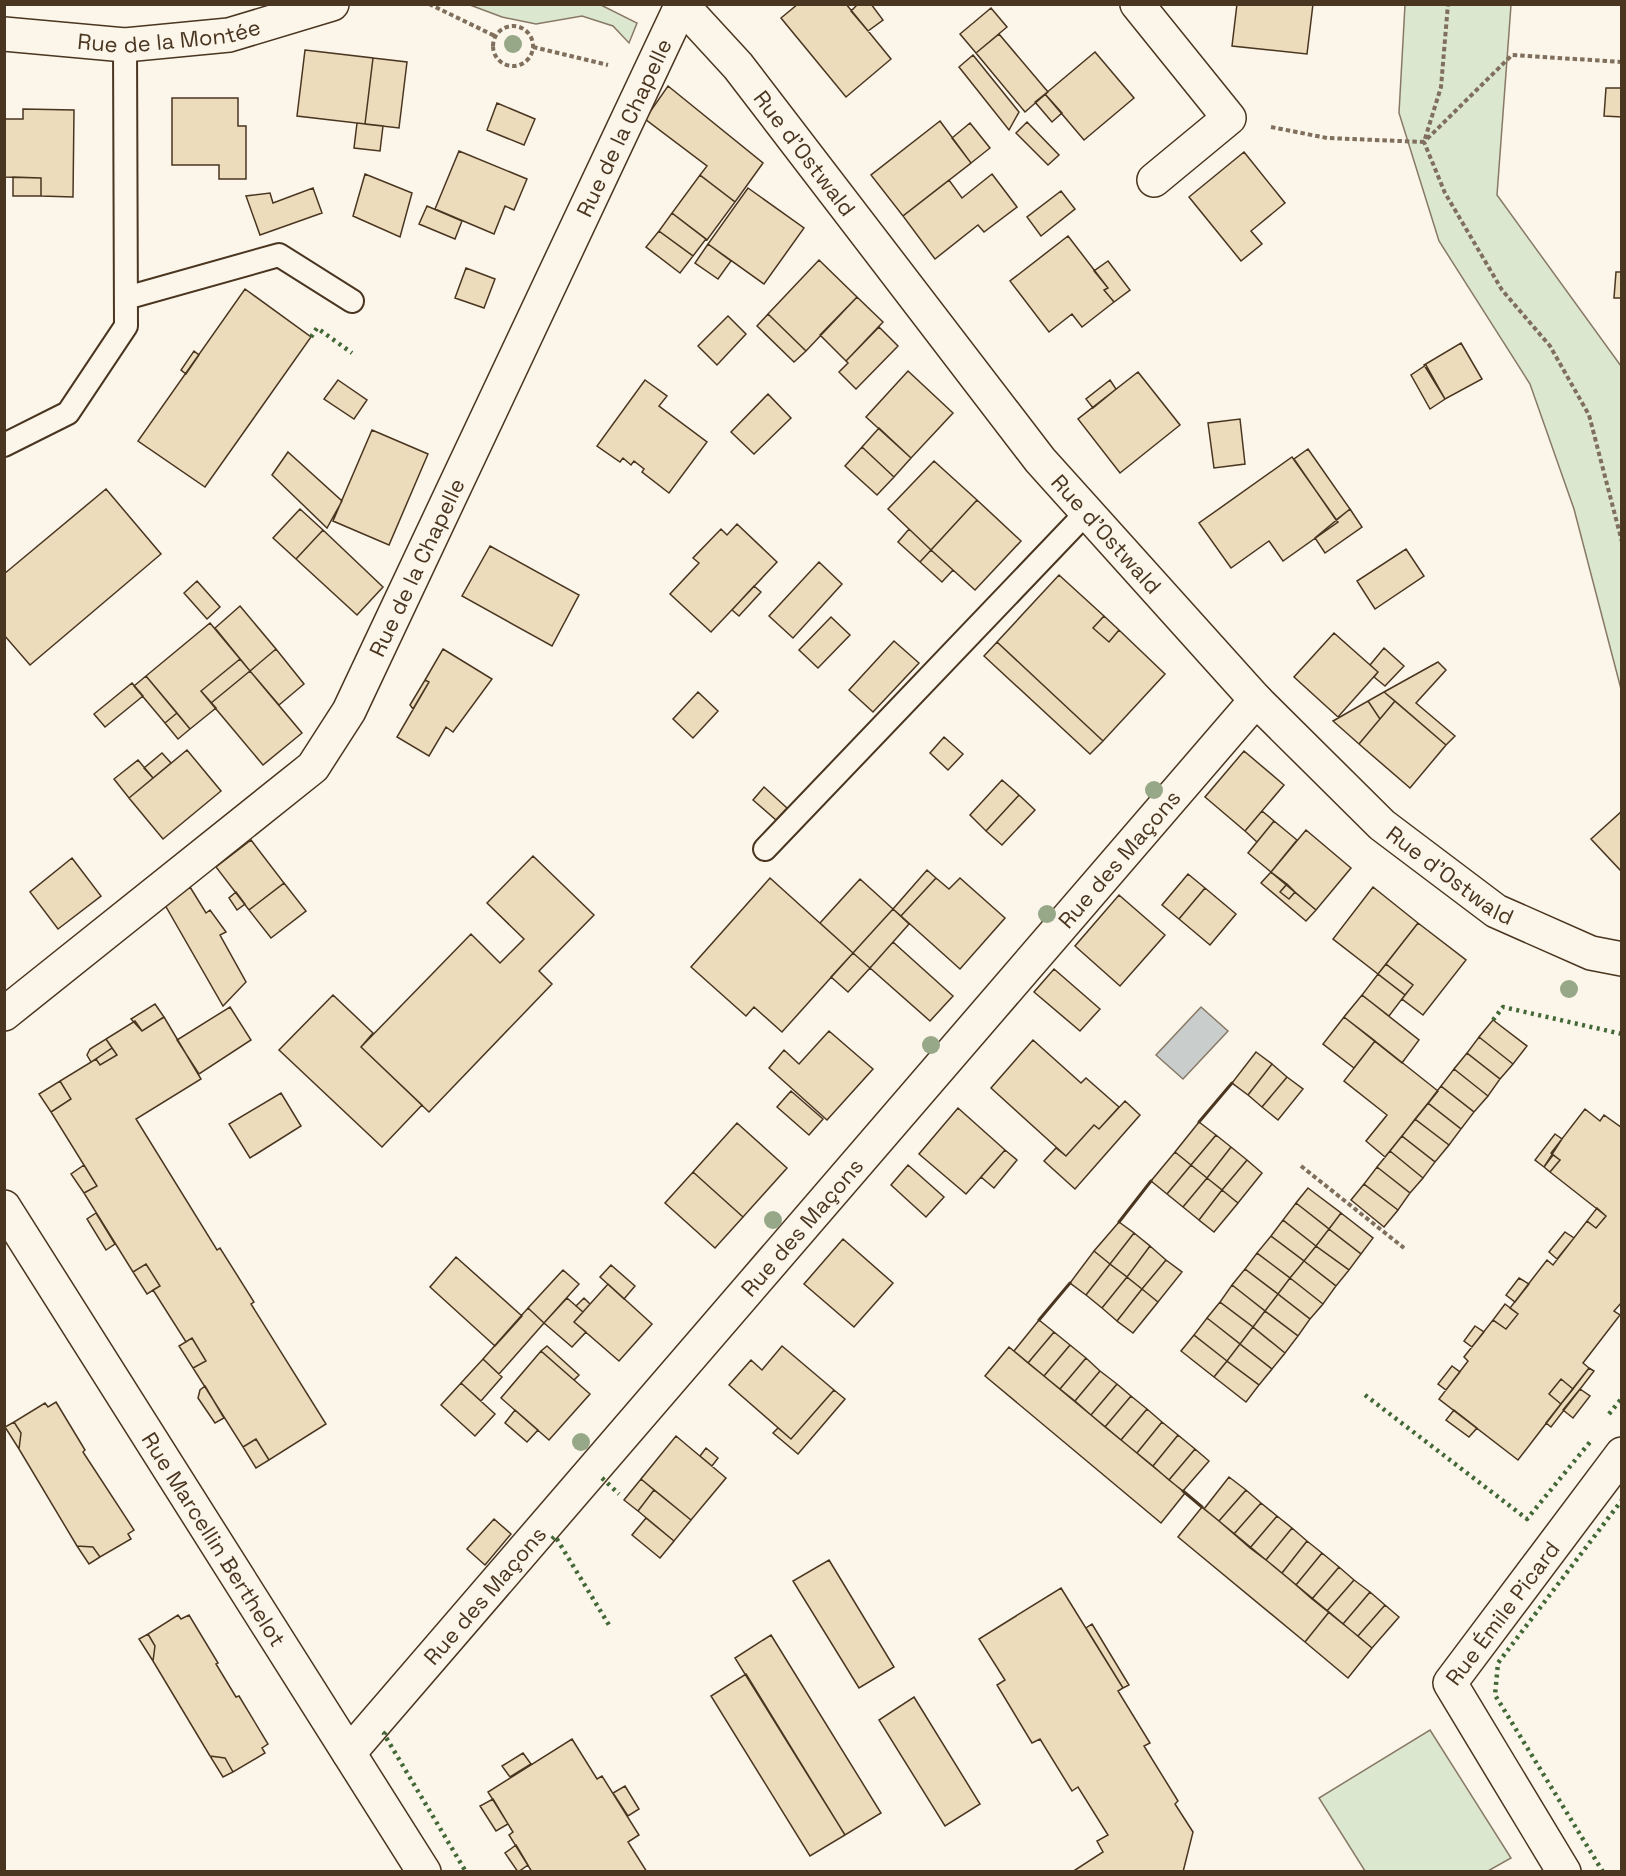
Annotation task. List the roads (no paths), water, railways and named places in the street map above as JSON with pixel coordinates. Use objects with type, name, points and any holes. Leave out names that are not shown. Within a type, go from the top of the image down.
[{"type":"street","points":[[1137,4],[1229,118],[1154,180]]},
{"type":"street","name":"Rue de la Chapelle","points":[[4,1014],[314,768],[349,711],[681,5]]},
{"type":"street","name":"Rue d'Ostwald","points":[[681,5],[738,66],[1040,460],[1256,700],[1382,825],[1496,911],[1591,953],[1622,959]]},
{"type":"street","name":"Rue de la Montée","points":[[4,34],[125,45],[230,35],[322,6]]},
{"type":"street","name":"Rue des Maçons","points":[[349,1753],[1256,700]]},
{"type":"street","name":"Rue Marcellin Berthelot","points":[[4,1207],[424,1872]]},
{"type":"street","name":"Rue Émile Picard","points":[[1564,1872],[1450,1683],[1622,1454]]},
{"type":"lane","points":[[4,445],[68,413],[126,326],[125,45]]},
{"type":"lane","points":[[126,298],[279,255],[352,301]]},
{"type":"lane","points":[[765,849],[1087,512]]}]
